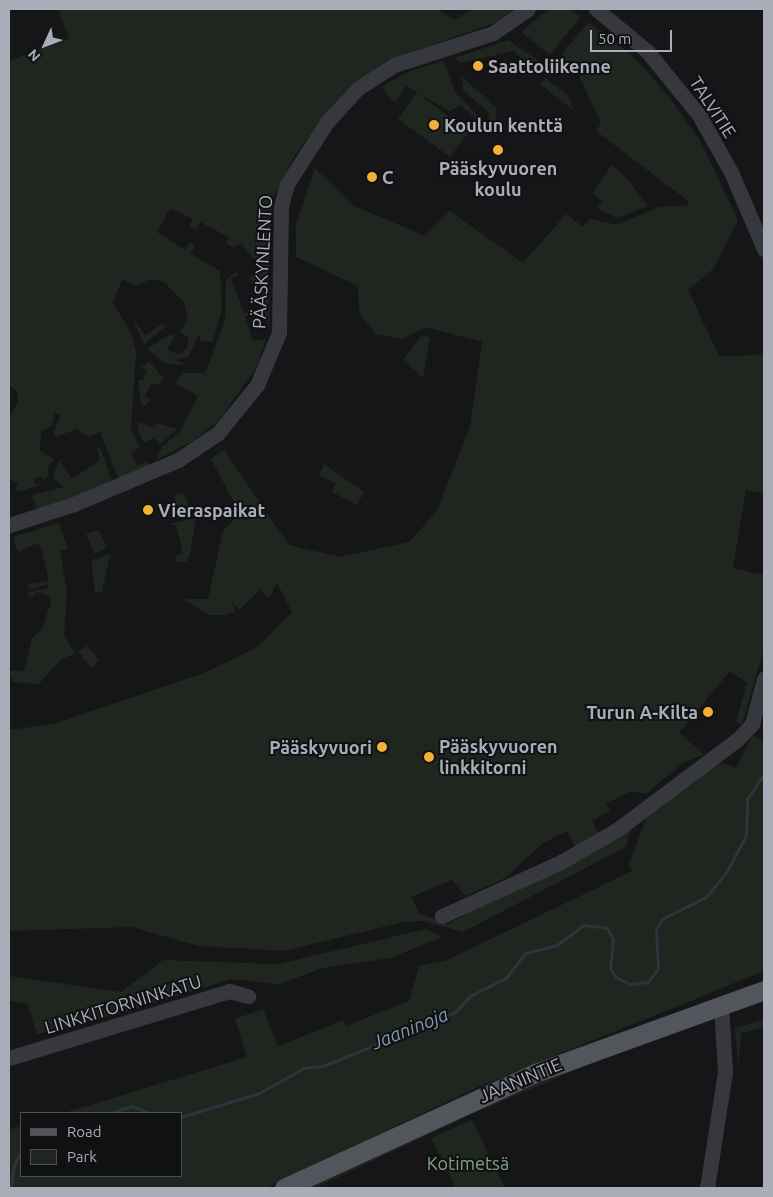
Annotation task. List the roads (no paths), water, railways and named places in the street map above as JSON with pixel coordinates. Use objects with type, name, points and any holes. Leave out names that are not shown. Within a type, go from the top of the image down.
[{"type":"main road","name":"JAANINTIE","points":[[284,1188],[483,1095],[722,1004],[764,990]]},
{"type":"street","name":"PÄÄSKYNLENTO","points":[[9,525],[74,504],[178,460],[218,433],[257,385],[278,333],[281,206],[286,184],[327,122],[357,89],[394,65],[493,33],[528,9]]},
{"type":"street","name":"TALVITIE","points":[[596,9],[647,51],[699,115],[731,172],[764,250]]},
{"type":"street","points":[[442,916],[600,841],[706,759],[738,739],[752,724],[764,678]]},
{"type":"street","name":"LINKKITORNINKATU","points":[[9,1058],[229,991],[248,996]]},
{"type":"street","points":[[707,1188],[725,1072],[722,1004]]},
{"type":"waterway","name":"Jaaninoja","points":[[182,1117],[259,1093],[304,1068],[323,1066],[455,1012],[470,996],[506,978],[525,953],[557,945],[584,925],[607,928],[613,939],[610,968],[616,977],[630,984],[648,982],[658,968],[656,929],[662,919],[706,897],[727,871],[746,836],[747,799],[764,774]]},
{"type":"waterway","name":"Jaaninoja","points":[[113,1112],[131,1106],[146,1112]]},
{"type":"waterway","name":"Jaaninoja","points":[[11,1188],[14,1164],[20,1155]]},
{"type":"place","name":"Saattoliikenne","points":[[478,66]]},
{"type":"place","name":"Koulun kenttä","points":[[434,125]]},
{"type":"place","name":"Pääskyvuoren koulu","points":[[498,150]]},
{"type":"place","name":"C","points":[[372,177]]},
{"type":"place","name":"Vieraspaikat","points":[[148,510]]},
{"type":"place","name":"Turun A-Kilta","points":[[708,712]]},
{"type":"place","name":"Pääskyvuori","points":[[382,747]]},
{"type":"place","name":"Pääskyvuoren linkkitorni","points":[[429,757]]},
{"type":"park label","name":"Kotimetsä","points":[[468,1163]]}]
